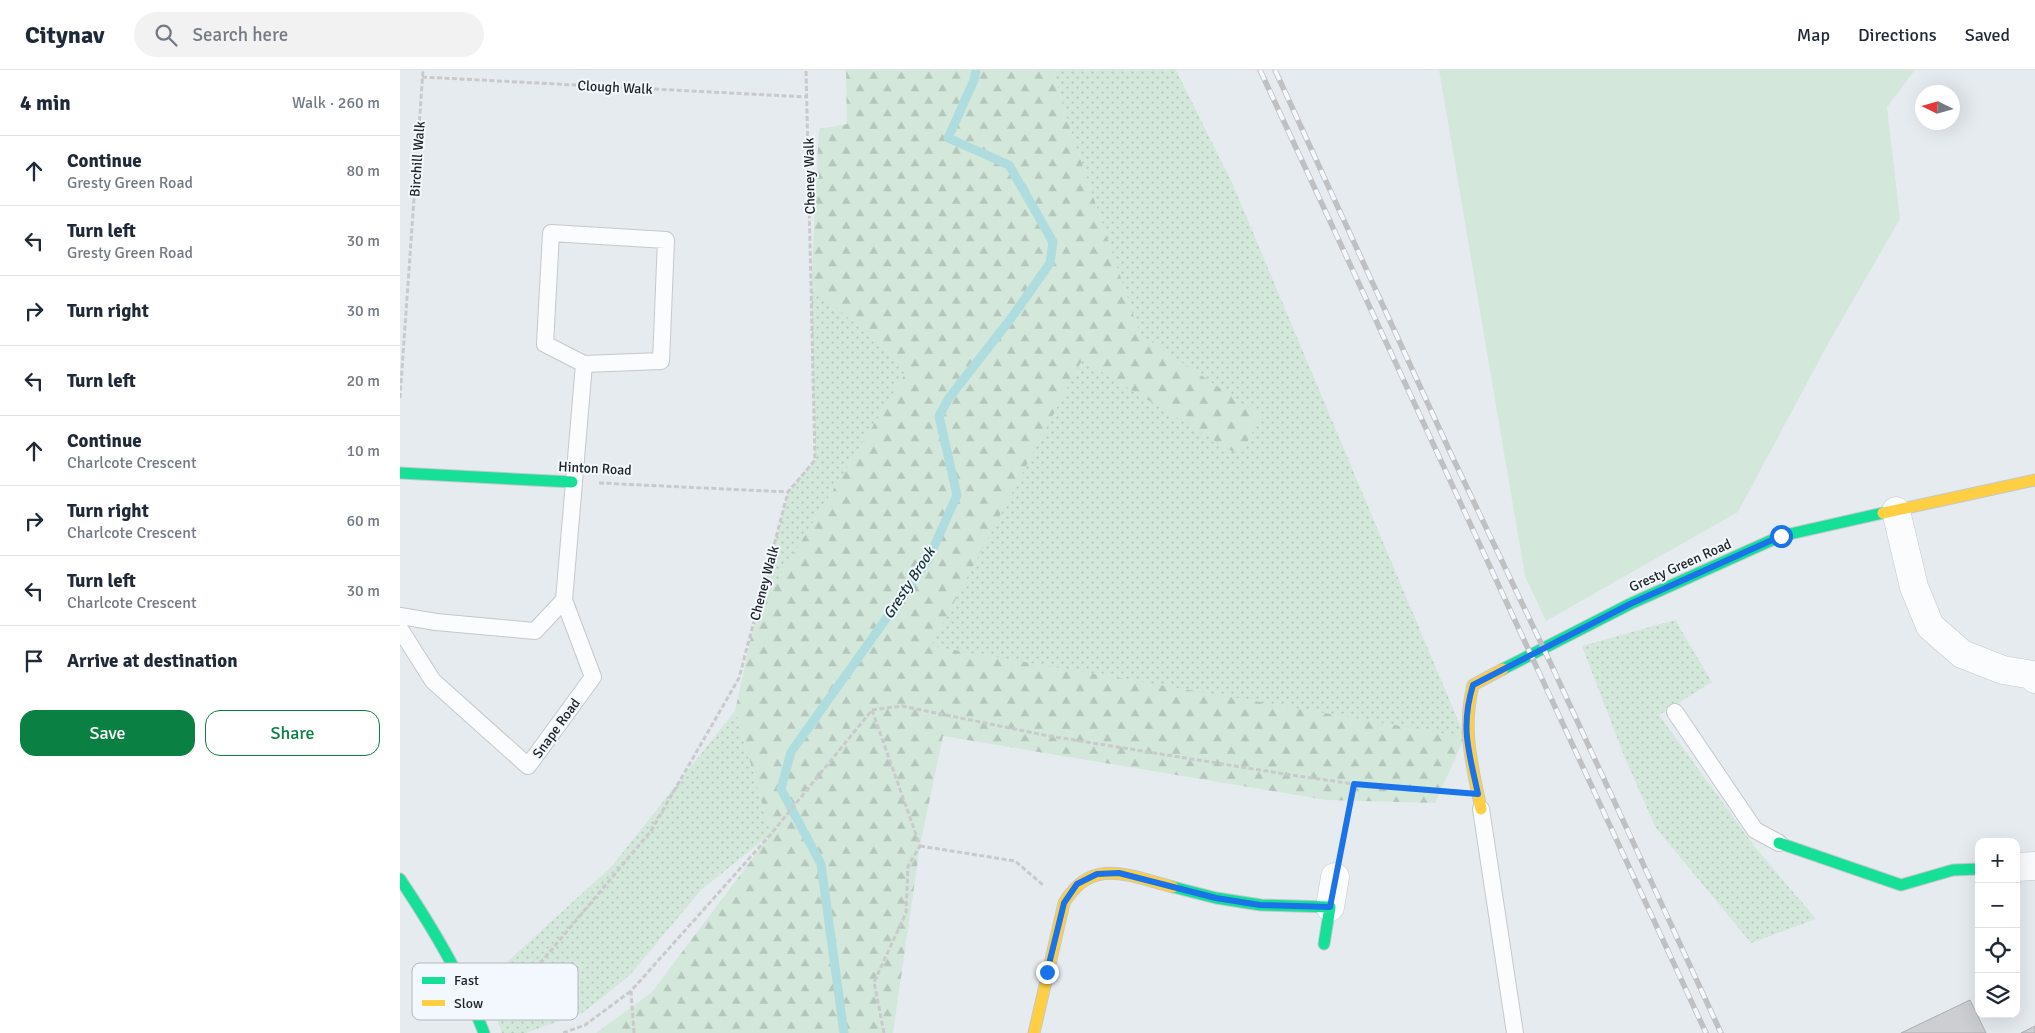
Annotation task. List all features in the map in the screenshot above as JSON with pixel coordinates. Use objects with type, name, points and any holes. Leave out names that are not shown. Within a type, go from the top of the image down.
[{"type":"street","name":"Hinton Road","points":[[400,472],[572,482]]},
{"type":"street","name":"Gresty Green Road","points":[[1480,802],[1465,736],[1466,707],[1473,685],[1630,604],[1781,536],[2035,480]]},
{"type":"street","points":[[1896,511],[1914,588],[1930,626],[1962,654],[2003,670],[2034,675]]},
{"type":"street","points":[[1779,843],[1901,885],[1953,870],[1975,869]]},
{"type":"street","points":[[2020,867],[2035,866]]},
{"type":"street","points":[[1034,1033],[1064,903],[1070,893],[1086,878],[1108,872],[1216,898],[1260,905],[1330,907]]},
{"type":"street","points":[[1324,944],[1335,877]]},
{"type":"street","points":[[400,878],[445,946],[453,963]]},
{"type":"street","points":[[480,1020],[484,1033]]},
{"type":"lane","points":[[551,232],[666,240],[661,361],[584,364],[545,344],[551,232]]},
{"type":"lane","name":"Snape Road","points":[[400,629],[433,681],[528,766],[593,677],[564,600],[572,482],[584,364]]},
{"type":"lane","points":[[400,616],[535,630],[564,600]]},
{"type":"lane","points":[[1675,712],[1755,830],[1779,843]]},
{"type":"lane","points":[[1480,802],[1515,1033]]},
{"type":"path","name":"Birchill Walk","points":[[400,398],[423,70]]},
{"type":"path","name":"Cheney Walk","points":[[539,963],[651,831],[739,678],[788,492],[815,460],[806,70]]},
{"type":"path","name":"Clough Walk","points":[[422,77],[807,97]]},
{"type":"path","name":"Hinton Road","points":[[572,482],[788,492]]},
{"type":"path","points":[[563,1033],[585,1025],[631,991],[771,834],[872,710],[902,706],[1049,736],[1480,802]]},
{"type":"path","points":[[872,710],[920,846]]},
{"type":"path","points":[[1335,877],[1354,784]]},
{"type":"path","points":[[920,846],[1015,861],[1064,903]]},
{"type":"path","points":[[884,1033],[874,982],[906,913],[908,866],[920,846]]},
{"type":"path","points":[[631,991],[634,1033]]},
{"type":"green space","points":[[846,70],[1053,70],[1073,137],[1140,333],[1262,415],[1240,456],[1465,737],[1435,803],[1326,800],[943,736],[920,846],[893,1033],[596,1033],[652,992],[771,834],[735,711],[756,614],[908,369],[811,286],[819,129],[847,124]]},
{"type":"green space","points":[[1053,70],[1176,70],[1233,185],[1465,737],[931,646],[1082,360],[1240,456],[1261,416],[1140,334],[1073,137]]},
{"type":"green space","points":[[1439,70],[1915,70],[1887,107],[1900,219],[1829,342],[1738,512],[1546,621],[1525,576]]},
{"type":"green space","points":[[811,286],[908,369],[756,614],[788,492],[815,460]]},
{"type":"green space","points":[[1675,620],[1712,682],[1659,715],[1755,847],[1816,919],[1751,943],[1656,828],[1624,756],[1582,646]]},
{"type":"green space","points":[[735,711],[771,834],[701,890],[630,975],[584,1012],[578,1014],[578,963],[506,963],[612,866]]},
{"type":"green space","points":[[497,1020],[562,1020],[526,1033],[502,1033]]},
{"type":"building","points":[[1970,1000],[1975,1010],[1975,1018],[1979,1018],[1986,1033],[1901,1033]]},
{"type":"building","points":[[2035,1026],[2035,1033],[2021,1033]]},
{"type":"waterway","name":"Gresty Brook","points":[[844,1033],[821,864],[781,789],[791,752],[928,560],[957,495],[939,416],[949,398],[1012,317],[1050,263],[1053,242],[1009,165],[948,138],[974,80],[976,70]]},
{"type":"railway","points":[[1260,70],[1706,1033]]},
{"type":"railway","points":[[1275,70],[1451,454],[1550,662],[1721,1033]]},
{"type":"traffic: fast","points":[[400,473],[572,482]]},
{"type":"traffic: fast","points":[[1503,669],[1630,604],[1781,536],[1883,513]]},
{"type":"traffic: fast","points":[[1779,843],[1901,885],[1953,870],[1975,869]]},
{"type":"traffic: fast","points":[[400,879],[451,963]]},
{"type":"traffic: fast","points":[[1173,887],[1216,898],[1261,905],[1330,907],[1324,944]]},
{"type":"traffic: fast","points":[[479,1020],[484,1033]]},
{"type":"traffic: slow","points":[[1883,513],[2035,480]]},
{"type":"traffic: slow","points":[[1481,809],[1474,777],[1468,733],[1470,702],[1473,685],[1503,669]]},
{"type":"traffic: slow","points":[[1034,1033],[1064,903],[1075,888],[1087,879],[1099,874],[1112,873],[1141,878],[1173,887]]},
{"type":"route","points":[[1047,972],[1064,903],[1077,884],[1097,874],[1119,873],[1216,898],[1260,905],[1330,907],[1354,784],[1478,794],[1465,736],[1466,707],[1473,685],[1630,604],[1781,536]]}]
